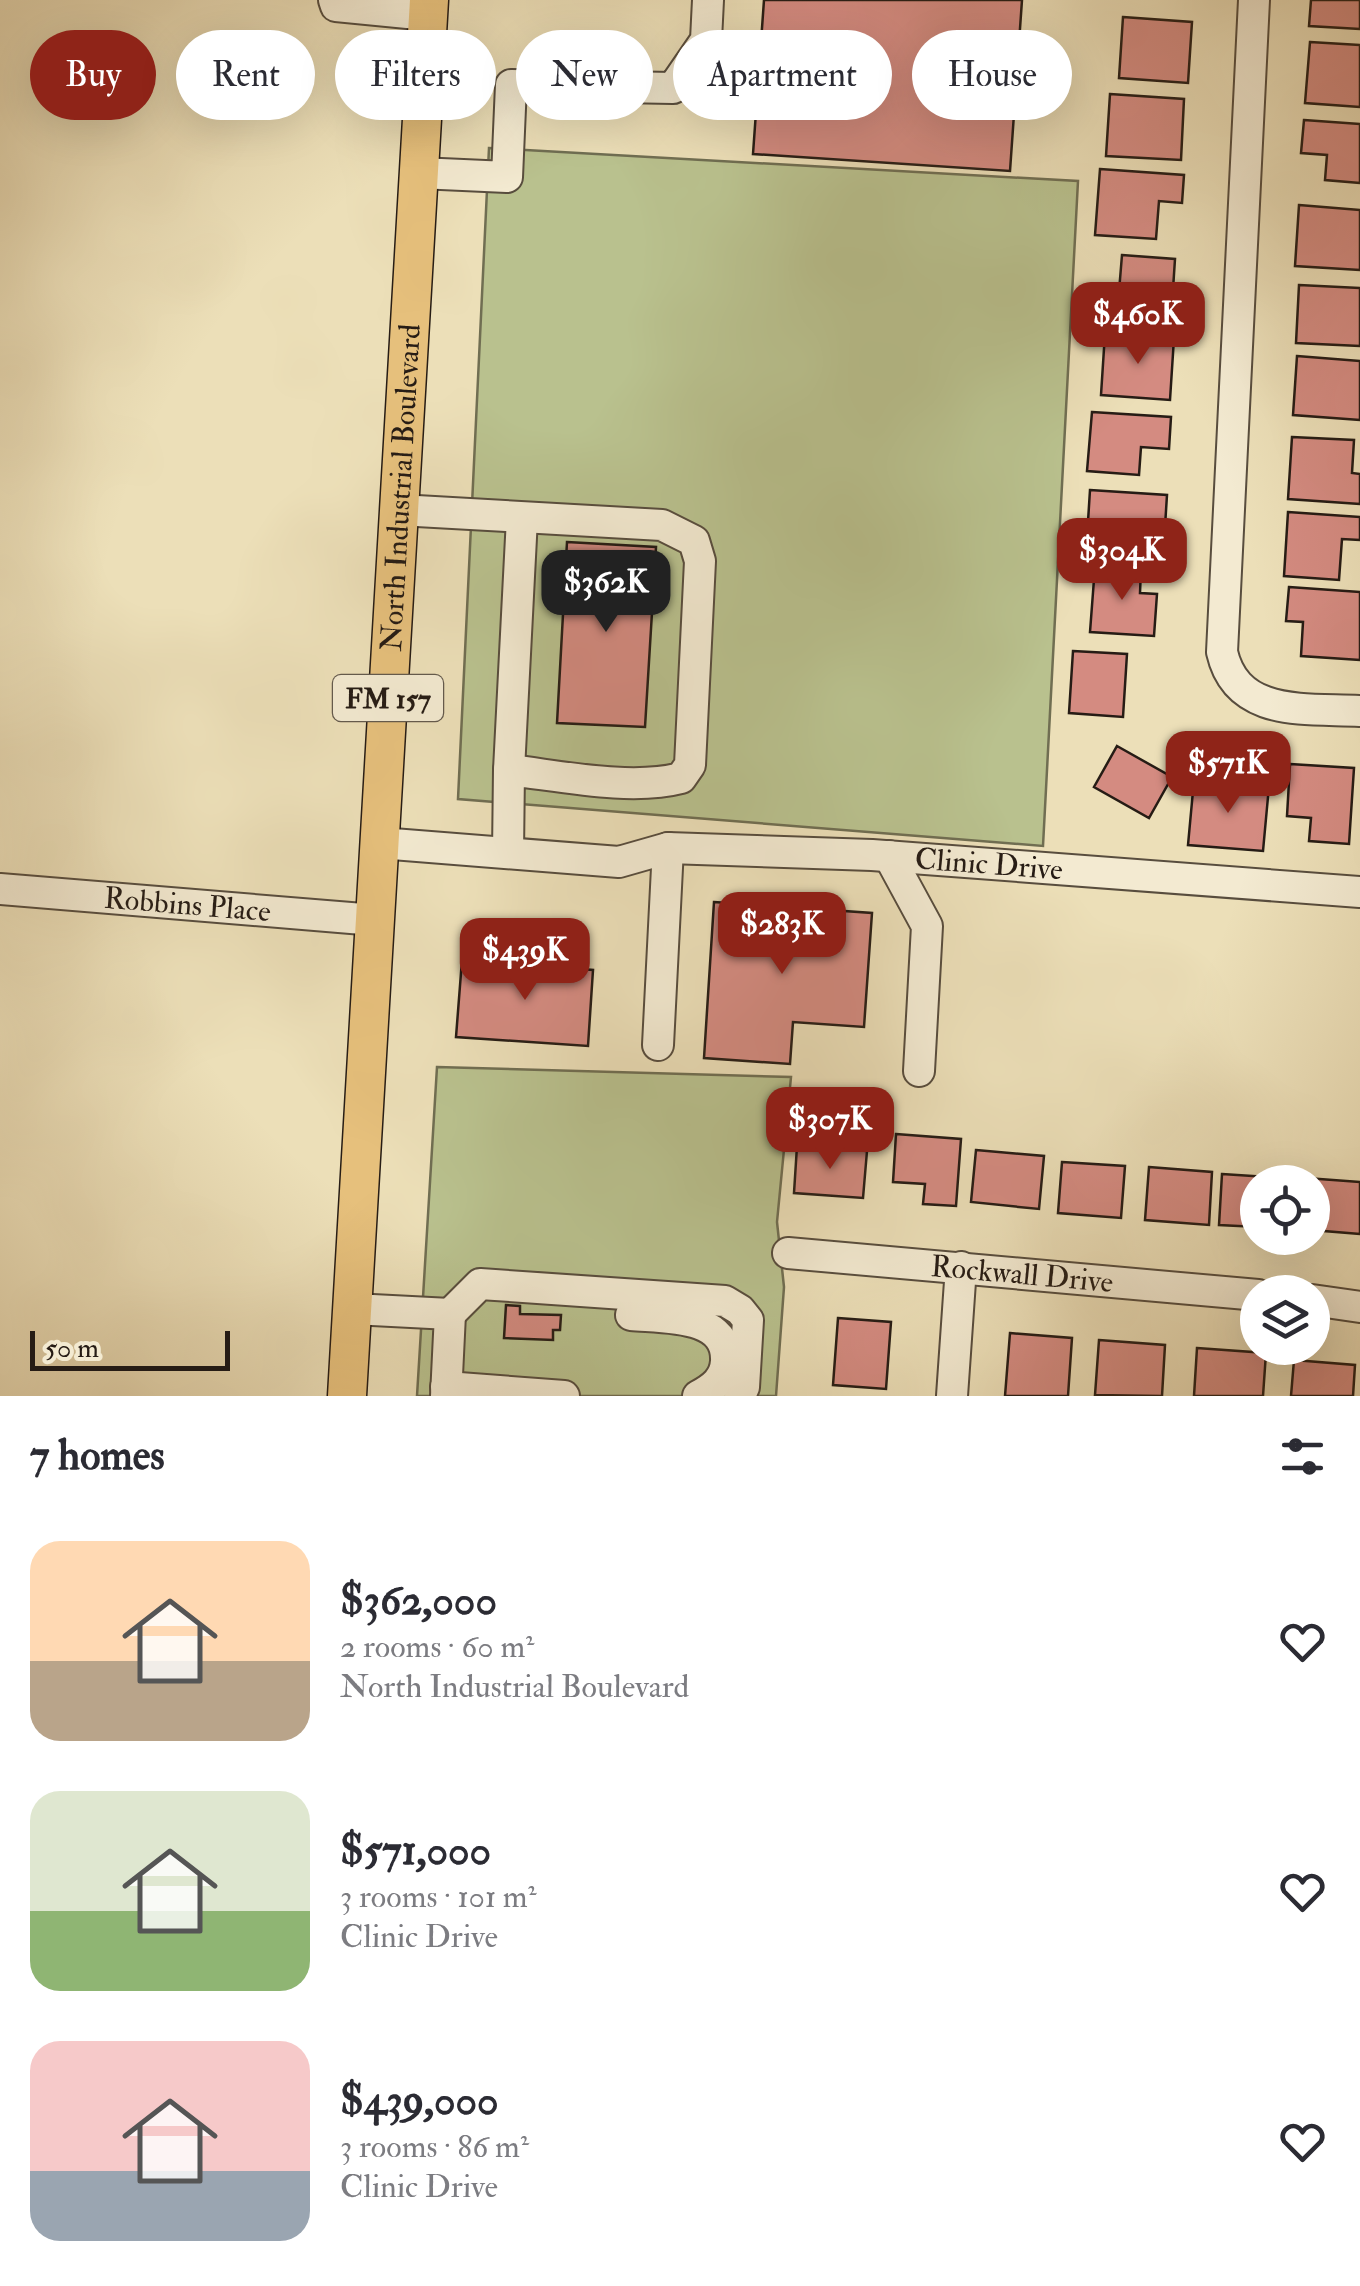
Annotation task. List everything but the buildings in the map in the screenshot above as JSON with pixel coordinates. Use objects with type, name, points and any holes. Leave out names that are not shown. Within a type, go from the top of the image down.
[{"type":"main road","name":"North Industrial Boulevard","points":[[348,1396],[428,8]]},
{"type":"street","points":[[334,0],[336,6],[428,8]]},
{"type":"street","points":[[419,174],[507,177],[510,85],[674,88],[706,40],[708,0]]},
{"type":"street","points":[[1254,0],[1222,652],[1226,669],[1238,687],[1255,700],[1278,706],[1360,711]]},
{"type":"street","points":[[399,510],[662,525],[694,541],[700,560],[690,765],[681,778],[664,782],[598,780],[509,770]]},
{"type":"street","points":[[508,853],[522,518]]},
{"type":"street","name":"Clinic Drive","points":[[380,843],[619,862],[668,848],[889,856],[1360,892]]},
{"type":"street","points":[[658,1045],[668,848]]},
{"type":"street","points":[[889,856],[926,926],[920,1071]]},
{"type":"street","name":"Robbins Place","points":[[0,890],[375,920]]},
{"type":"street","name":"Rockwall Drive","points":[[788,1253],[1240,1292]]},
{"type":"street","points":[[952,1396],[961,1267]]},
{"type":"street","points":[[564,1396],[446,1392],[450,1314],[480,1284],[724,1301],[748,1320],[740,1396]]},
{"type":"street","points":[[566,1290],[600,1308],[698,1322],[717,1334],[725,1345],[726,1367],[716,1387],[698,1396]]},
{"type":"street","points":[[1330,1303],[1360,1307]]},
{"type":"street","points":[[352,1309],[450,1314]]},
{"type":"green space","points":[[489,148],[1078,181],[1043,846],[458,799]]},
{"type":"green space","points":[[437,1067],[791,1077],[777,1222],[784,1287],[776,1396],[417,1396]]}]
